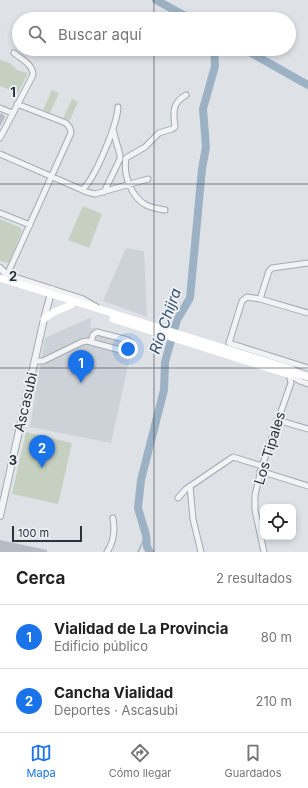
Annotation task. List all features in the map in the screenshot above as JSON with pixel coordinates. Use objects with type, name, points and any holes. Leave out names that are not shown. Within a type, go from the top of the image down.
[{"type":"main road","points":[[0,278],[99,309],[150,329]]},
{"type":"main road","points":[[0,282],[51,294],[71,305],[150,329],[226,349],[308,377]]},
{"type":"main road","points":[[44,319],[54,312],[71,305]]},
{"type":"street","points":[[0,138],[33,75],[33,71],[30,66],[18,56]]},
{"type":"street","points":[[104,192],[123,158],[145,147],[159,133],[172,130],[175,127],[174,106],[179,99],[186,95]]},
{"type":"street","points":[[7,275],[71,133],[70,128],[66,123],[17,104]]},
{"type":"street","points":[[82,190],[92,178],[113,130],[118,113],[118,107]]},
{"type":"street","points":[[0,108],[12,113]]},
{"type":"street","points":[[113,130],[120,155],[125,164],[127,178],[135,195],[148,206],[165,210]]},
{"type":"street","points":[[0,154],[82,190],[95,194],[148,179]]},
{"type":"street","points":[[0,213],[30,225]]},
{"type":"street","points":[[260,299],[272,268],[308,263]]},
{"type":"street","points":[[0,268],[7,275],[51,294]]},
{"type":"street","name":"Ascasubi","points":[[0,516],[44,319],[51,294]]},
{"type":"street","points":[[308,313],[260,299],[247,297],[242,301],[226,349],[308,368]]},
{"type":"street","points":[[91,342],[93,335],[97,332],[128,340]]},
{"type":"street","points":[[35,361],[43,361],[82,342],[91,342],[124,351]]},
{"type":"street","points":[[290,372],[300,382],[308,384]]},
{"type":"street","name":"Los Tipales","points":[[264,552],[254,502],[261,468],[291,383],[290,372]]},
{"type":"street","points":[[277,420],[308,429]]},
{"type":"street","points":[[178,498],[190,486],[233,457],[308,486]]},
{"type":"street","points":[[190,486],[193,519],[201,552]]},
{"type":"street","points":[[107,552],[112,545],[114,532],[113,518]]},
{"type":"shaded area","points":[[126,248],[144,251],[147,317],[103,301]]},
{"type":"shaded area","points":[[92,317],[90,327],[134,339],[111,443],[30,427],[45,338]]},
{"type":"green space","points":[[0,60],[10,63],[17,70],[28,73],[18,93],[0,86]]},
{"type":"green space","points":[[52,90],[59,93],[50,113],[43,110]]},
{"type":"green space","points":[[72,99],[78,102],[70,120],[63,118]]},
{"type":"green space","points":[[83,206],[102,214],[89,248],[68,240]]},
{"type":"green space","points":[[0,219],[21,228],[22,231],[9,262],[6,263],[0,261]]},
{"type":"green space","points":[[26,432],[72,443],[58,504],[12,494]]},
{"type":"building","points":[[0,113],[5,117],[0,126]]},
{"type":"building","points":[[0,540],[47,550],[47,552],[0,552]]},
{"type":"waterway","points":[[156,0],[178,12]]},
{"type":"waterway","name":"Río Chijra","points":[[150,552],[147,547],[146,535],[138,508],[141,480],[164,390],[165,362],[177,320],[190,298],[202,169],[206,147],[203,109],[215,66],[214,56]]},
{"type":"waterway","points":[[256,56],[308,85]]},
{"type":"waterway","points":[[138,552],[146,535]]},
{"type":"place","name":"Vialidad de La Provincia","points":[[81,383]]},
{"type":"place","name":"Cancha Vialidad","points":[[42,468]]}]
